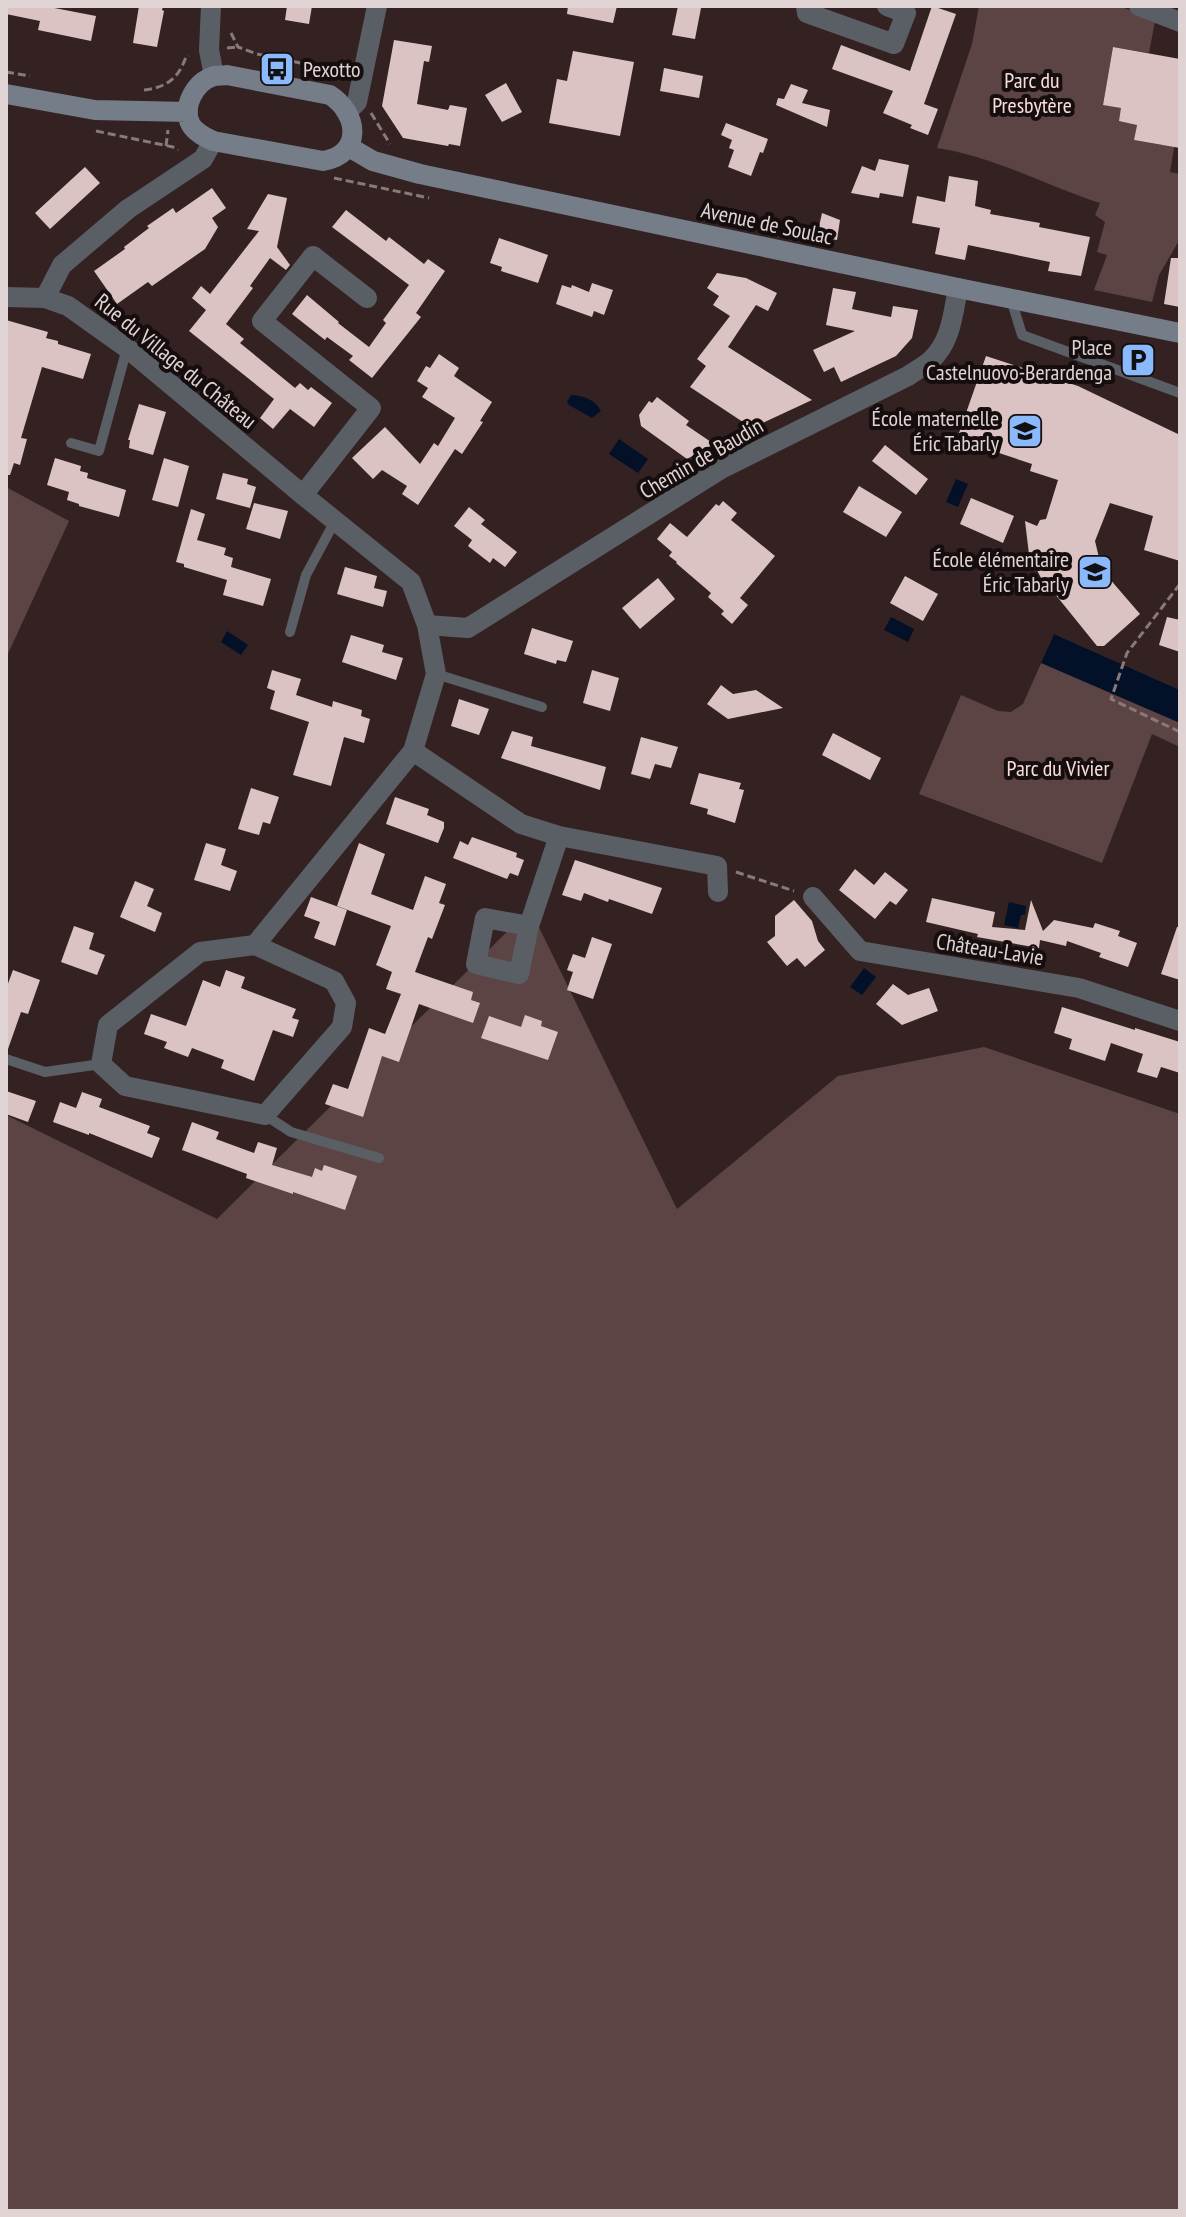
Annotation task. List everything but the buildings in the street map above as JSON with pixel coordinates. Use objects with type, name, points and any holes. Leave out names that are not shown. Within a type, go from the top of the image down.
[{"type":"main road","points":[[227,75],[330,95],[348,111],[353,131],[349,147],[341,156],[323,161],[213,141],[191,126],[188,112],[191,94],[202,83],[214,76],[227,75]]},
{"type":"main road","points":[[6,94],[95,110],[188,112]]},
{"type":"main road","name":"Avenue de Soulac","points":[[349,147],[373,161],[420,174],[1180,333]]},
{"type":"street","points":[[348,111],[357,102],[377,6]]},
{"type":"street","points":[[806,6],[807,13],[894,44],[906,13],[887,6]]},
{"type":"street","points":[[1139,6],[1180,22]]},
{"type":"street","points":[[211,8],[209,50],[214,76]]},
{"type":"street","points":[[45,298],[62,265],[128,209],[203,159],[213,141]]},
{"type":"street","points":[[303,495],[371,408],[262,321],[313,256],[367,298]]},
{"type":"street","name":"Chemin de Baudin","points":[[427,625],[468,628],[721,469],[908,376],[931,361],[944,344],[955,315],[958,288]]},
{"type":"street","name":"Rue du Village du Château","points":[[6,297],[45,298],[68,306],[127,348],[411,582],[427,625],[436,674],[413,751],[255,945]]},
{"type":"street","points":[[413,751],[521,824],[559,836],[717,866],[718,892]]},
{"type":"street","points":[[529,926],[559,836]]},
{"type":"street","name":"Château-Lavie","points":[[813,897],[860,951],[1079,988],[1180,1021]]},
{"type":"street","points":[[255,945],[334,981],[346,1003],[342,1027],[265,1115],[125,1086],[101,1064],[108,1025],[200,952],[255,945]]},
{"type":"lane","points":[[1011,299],[1022,335],[1180,393]]},
{"type":"lane","points":[[71,443],[99,451],[127,348]]},
{"type":"lane","points":[[290,632],[306,575],[335,521]]},
{"type":"lane","points":[[436,674],[542,707]]},
{"type":"lane","points":[[6,1059],[45,1072],[101,1064]]},
{"type":"lane","points":[[265,1115],[291,1132],[379,1158]]},
{"type":"path","points":[[211,8],[238,47],[257,54],[342,72],[367,52]]},
{"type":"path","points":[[6,72],[34,77]]},
{"type":"path","points":[[137,90],[148,90]]},
{"type":"path","points":[[1180,584],[1127,653],[1111,699],[1180,732]]},
{"type":"path","points":[[717,866],[813,897]]},
{"type":"green space","name":"Parc du Presbytère","points":[[979,6],[1120,6],[1155,21],[1149,53],[1113,47],[1103,104],[1121,108],[1137,125],[1134,140],[1162,145],[1175,142],[1170,172],[1180,174],[1180,239],[1159,275],[1152,302],[1094,290],[1107,255],[1097,252],[1105,222],[1095,215],[1100,203],[1000,165],[937,148],[972,44]]},
{"type":"green space","points":[[6,487],[69,521],[6,658]]},
{"type":"green space","name":"Parc du Vivier","points":[[1054,634],[1180,690],[1180,747],[1152,734],[1102,863],[919,794],[961,695],[998,711],[1011,712],[1023,704]]},
{"type":"green space","points":[[530,909],[677,1209],[838,1076],[984,1047],[1180,1114],[1180,2211],[6,2211],[6,1115],[217,1219]]},
{"type":"water","points":[[571,395],[588,399],[601,411],[592,418],[569,405],[567,402]]},
{"type":"water","points":[[619,439],[648,459],[638,473],[609,454]]},
{"type":"water","points":[[956,479],[968,484],[958,507],[946,502]]},
{"type":"water","points":[[891,617],[914,629],[908,642],[884,630]]},
{"type":"water","points":[[227,631],[248,645],[241,655],[221,642]]},
{"type":"water","points":[[1054,634],[1180,690],[1180,723],[1041,663]]},
{"type":"water","points":[[1009,902],[1026,906],[1018,928],[1004,925]]},
{"type":"water","points":[[864,968],[876,977],[862,995],[850,987]]},
{"type":"place","name":"Pexotto","points":[[277,69]]},
{"type":"place","name":"Place Castelnuovo-Berardenga","points":[[1138,360]]},
{"type":"place","name":"École maternelle Éric Tabarly","points":[[1025,431]]},
{"type":"place","name":"École élémentaire Éric Tabarly","points":[[1095,572]]}]
